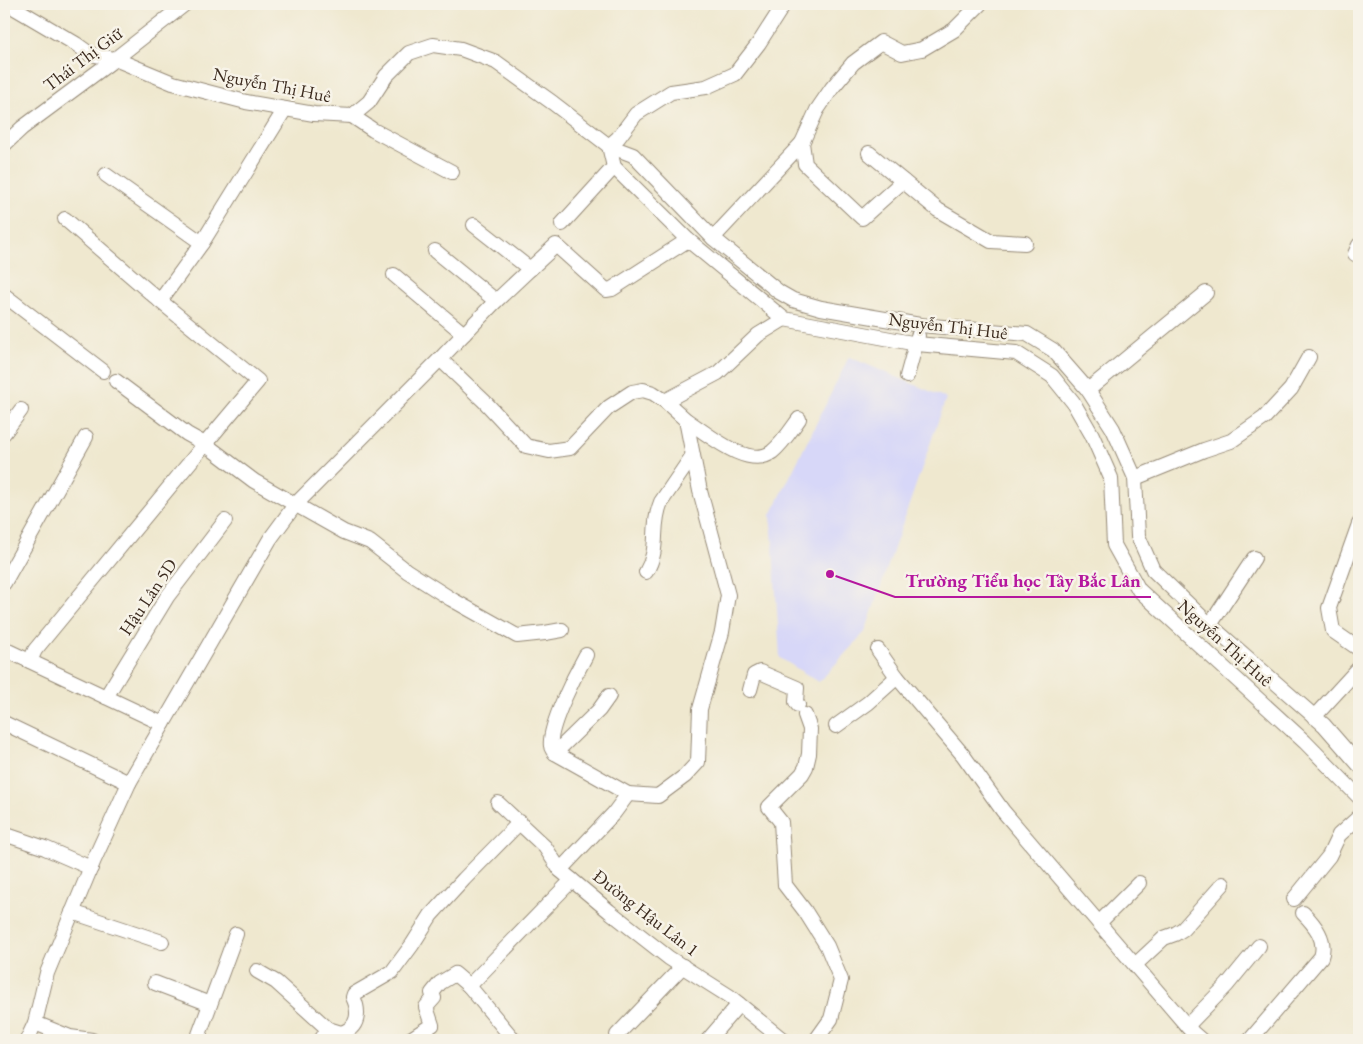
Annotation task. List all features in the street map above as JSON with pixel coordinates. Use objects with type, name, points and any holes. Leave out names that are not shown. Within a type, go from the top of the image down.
[{"type":"street","name":"Nguyễn Thị Huê","points":[[8,4],[90,54],[115,59],[172,83],[246,102],[314,114],[352,116],[369,102],[386,76],[409,53],[433,45],[461,49],[496,62],[609,146],[633,155],[713,238],[779,292],[793,300],[820,308],[920,325],[1027,334],[1053,350],[1088,390],[1113,429],[1135,478],[1138,536],[1153,570],[1210,625],[1324,725],[1359,765]]},
{"type":"street","name":"Thái Thị Giữ","points":[[4,145],[22,128],[185,4]]},
{"type":"street","points":[[562,224],[614,167],[609,146],[618,138],[636,114],[671,92],[706,87],[735,74],[784,4]]},
{"type":"street","points":[[713,238],[802,144],[817,110],[853,63],[881,42],[902,53],[922,49],[954,30],[980,4]]},
{"type":"street","points":[[160,301],[202,243],[285,109]]},
{"type":"street","points":[[352,116],[372,130],[452,172]]},
{"type":"street","points":[[802,144],[806,164],[862,218],[903,181]]},
{"type":"street","points":[[869,153],[938,210],[990,241],[1025,243]]},
{"type":"street","name":"Nguyễn Thị Huê","points":[[614,167],[688,240],[784,319],[917,344],[1016,353],[1052,376],[1073,402],[1092,436],[1111,478],[1114,545],[1139,590],[1305,742],[1359,797]]},
{"type":"street","points":[[106,175],[202,243]]},
{"type":"street","points":[[30,661],[35,650],[258,381],[160,301],[65,219]]},
{"type":"street","points":[[474,225],[530,269]]},
{"type":"street","points":[[27,1040],[35,1022],[47,973],[129,783],[270,539],[296,505],[496,301],[556,245],[606,290],[612,289],[688,240]]},
{"type":"street","points":[[435,251],[496,301]]},
{"type":"street","points":[[394,275],[464,334]]},
{"type":"street","points":[[1088,390],[1206,293]]},
{"type":"street","points":[[4,295],[103,371]]},
{"type":"street","points":[[665,401],[718,373],[758,335],[784,319]]},
{"type":"street","points":[[907,376],[917,344],[920,325]]},
{"type":"street","points":[[1135,478],[1231,441],[1264,418],[1291,389],[1309,357]]},
{"type":"street","points":[[440,359],[485,402],[526,446],[550,451],[570,448],[609,407],[632,392],[643,390],[653,393],[686,420],[737,452],[749,457],[771,453],[780,445],[799,419]]},
{"type":"street","points":[[116,381],[254,481],[344,532],[370,542],[407,571],[451,599],[517,636],[562,630]]},
{"type":"street","points":[[4,433],[21,410]]},
{"type":"street","points":[[586,655],[560,709],[552,735],[551,747],[555,753],[628,794],[658,796],[685,776],[698,762],[700,709],[722,632],[728,595],[700,491],[686,420]]},
{"type":"street","points":[[4,583],[8,562],[86,437]]},
{"type":"street","points":[[646,572],[653,560],[658,511],[664,498],[693,456]]},
{"type":"street","name":"Hậu Lân 5D","points":[[106,697],[167,597],[225,521]]},
{"type":"street","points":[[1359,524],[1330,608],[1333,631],[1359,649]]},
{"type":"street","points":[[1210,625],[1254,558]]},
{"type":"street","points":[[4,649],[163,724]]},
{"type":"street","points":[[878,650],[897,677],[963,755],[1003,811],[1201,1040]]},
{"type":"street","points":[[1314,717],[1359,668]]},
{"type":"street","points":[[750,690],[754,675],[760,672],[797,688],[796,702],[810,729],[809,754],[806,768],[769,807],[781,822],[785,885],[805,911],[827,946],[842,980],[831,1019],[816,1040]]},
{"type":"street","points":[[836,726],[868,704],[897,677]]},
{"type":"street","points":[[555,753],[599,710],[609,696]]},
{"type":"street","points":[[4,723],[129,783]]},
{"type":"street","points":[[560,870],[614,813],[628,794]]},
{"type":"street","name":"Đường Hậu Lân 1","points":[[498,803],[545,847],[560,870],[615,916],[739,1004],[783,1040]]},
{"type":"street","points":[[1294,899],[1329,856],[1339,836],[1359,817]]},
{"type":"street","points":[[257,972],[276,982],[325,1035],[341,1034],[350,1029],[358,1016],[358,1006],[353,997],[354,994],[383,979],[392,972],[431,915],[520,822]]},
{"type":"street","points":[[4,834],[45,848],[91,868]]},
{"type":"street","points":[[469,986],[572,880]]},
{"type":"street","points":[[1099,922],[1139,883]]},
{"type":"street","points":[[1135,965],[1164,938],[1183,929],[1222,884]]},
{"type":"street","points":[[72,912],[162,942]]},
{"type":"street","points":[[1250,1040],[1321,957],[1323,948],[1318,930],[1303,913]]},
{"type":"street","points":[[197,1040],[236,934]]},
{"type":"street","points":[[1187,1026],[1227,985],[1259,946]]},
{"type":"street","points":[[617,1034],[683,966]]},
{"type":"street","points":[[409,1040],[432,1025],[426,1007],[434,998],[432,993],[440,982],[455,974],[469,986],[514,1040]]},
{"type":"street","points":[[155,983],[210,1004]]},
{"type":"street","points":[[708,1040],[739,1004]]},
{"type":"street","points":[[35,1022],[70,1037],[92,1040]]},
{"type":"shaded area","points":[[849,357],[946,398],[865,632],[819,682],[780,658],[771,515]]},
{"type":"place","name":"Trường Tiểu học Tây Bắc Lân","points":[[830,574]]}]
